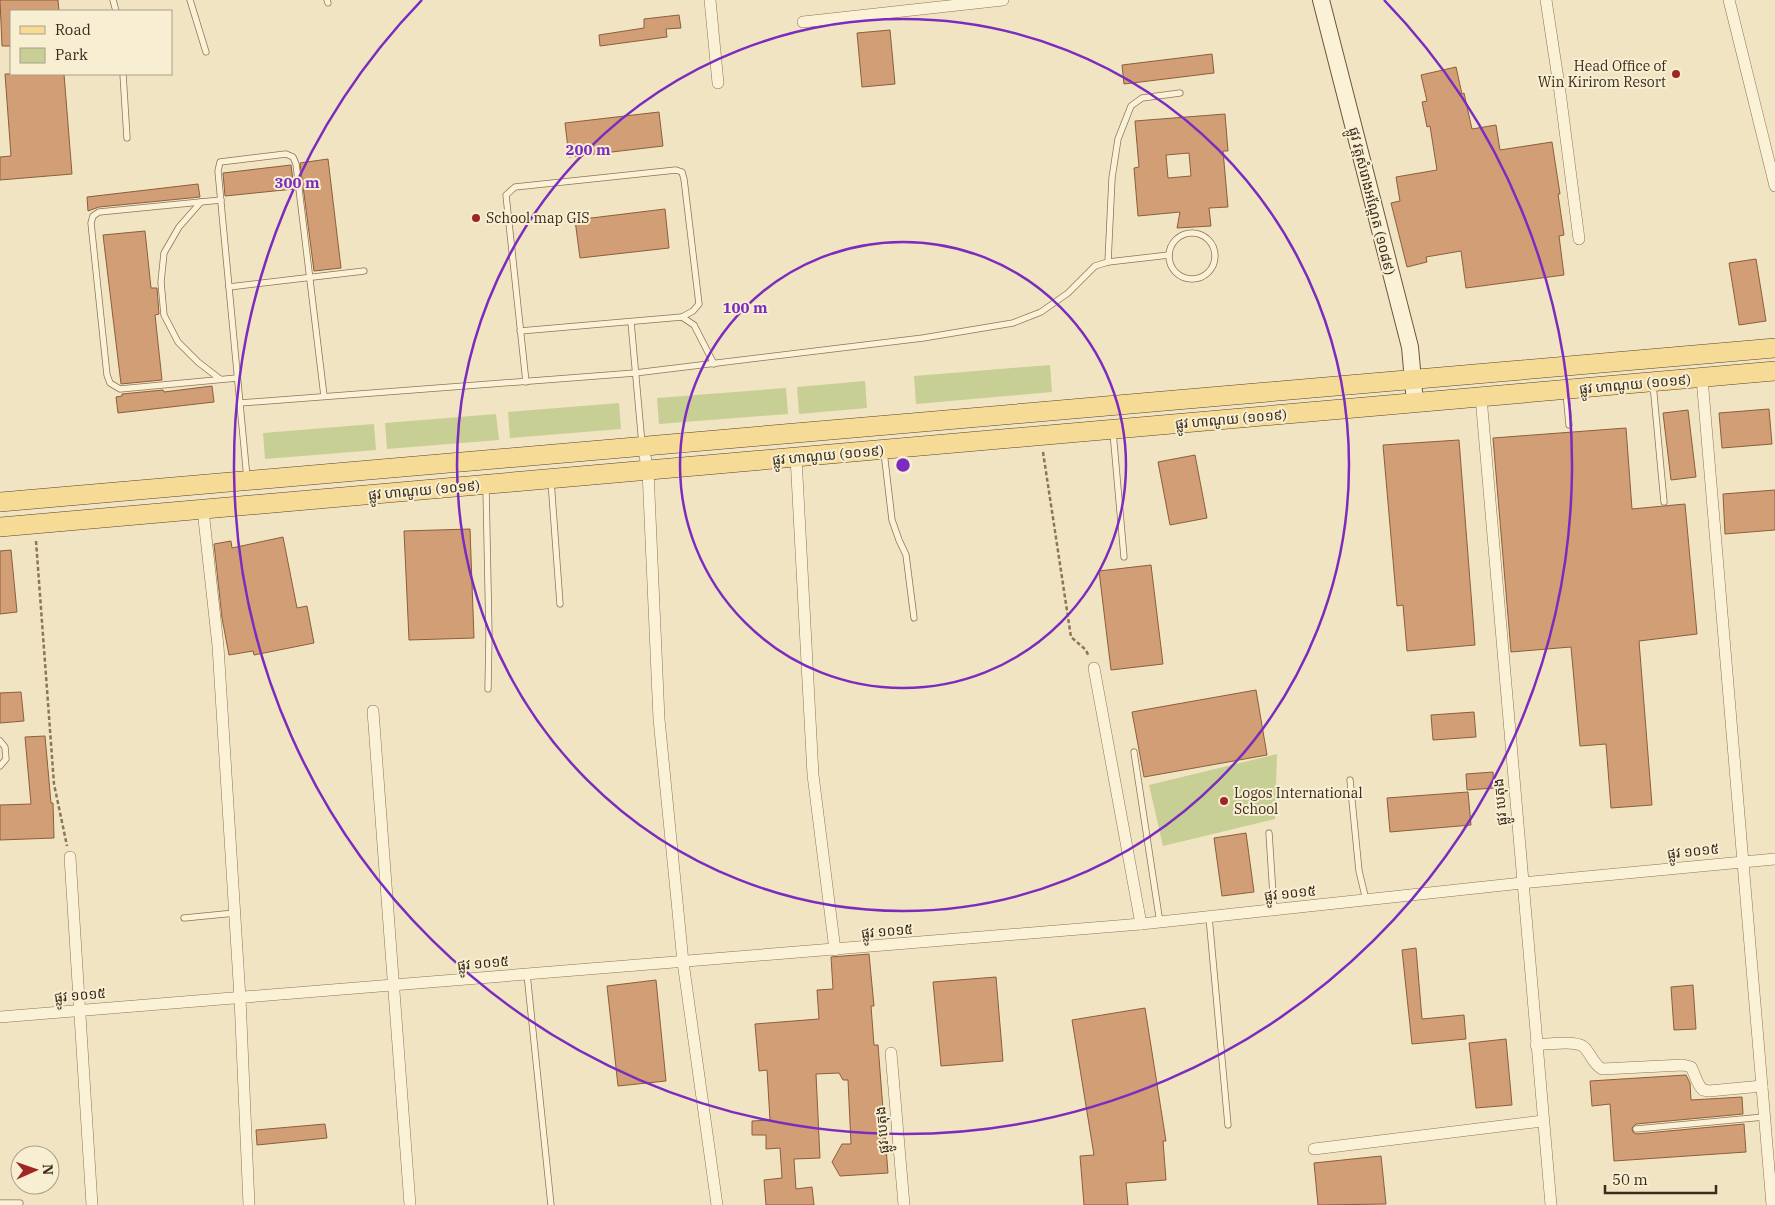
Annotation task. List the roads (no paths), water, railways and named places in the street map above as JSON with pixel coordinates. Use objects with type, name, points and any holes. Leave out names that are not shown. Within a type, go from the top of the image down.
[{"type":"main road","name":"ផ្លូវ វត្តសំរោងអណ្ដែត (១០៨៩)","points":[[1320,0],[1410,347],[1415,403]]},
{"type":"main road","name":"ផ្លូវ ហាណូយ (១០១៩)","points":[[0,502],[1775,348]]},
{"type":"main road","name":"ផ្លូវ ហាណូយ (១០១៩)","points":[[0,528],[1775,372]]},
{"type":"street","points":[[710,0],[718,83]]},
{"type":"street","points":[[803,22],[907,6],[1003,0]]},
{"type":"street","points":[[1546,0],[1579,239]]},
{"type":"street","points":[[1729,0],[1775,186]]},
{"type":"street","points":[[1702,378],[1772,1205]]},
{"type":"street","name":"ផ្លូវ បេតុង","points":[[1482,397],[1550,1205]]},
{"type":"street","points":[[643,446],[648,471],[659,719],[683,962],[717,1205]]},
{"type":"street","points":[[796,458],[813,775],[835,950]]},
{"type":"street","points":[[203,510],[218,646],[240,998],[249,1205]]},
{"type":"street","points":[[1094,668],[1141,924]]},
{"type":"street","points":[[373,711],[410,1205]]},
{"type":"street","points":[[70,857],[92,1205]]},
{"type":"street","name":"ផ្លូវ ១០១៥","points":[[0,1017],[1160,923],[1522,883],[1775,859]]},
{"type":"street","points":[[1536,1045],[1574,1043],[1580,1045],[1584,1047],[1597,1067],[1602,1069],[1683,1065],[1691,1067],[1696,1083],[1703,1090],[1762,1086]]},
{"type":"street","name":"ផ្លូវ បេតុង","points":[[890,1052],[904,1205]]},
{"type":"street","points":[[1314,1149],[1543,1121]]},
{"type":"lane","points":[[190,0],[206,52]]},
{"type":"lane","points":[[123,75],[127,138]]},
{"type":"lane","points":[[1108,262],[1112,178],[1118,139],[1132,106],[1142,98],[1180,93]]},
{"type":"lane","points":[[247,480],[218,171],[220,162],[286,154],[293,157],[296,164],[324,396]]},
{"type":"lane","points":[[520,331],[682,317],[694,311],[699,304],[682,172],[676,170],[515,187],[506,195],[520,331],[526,382]]},
{"type":"lane","points":[[221,200],[99,212],[93,216],[91,223],[106,366],[110,382],[120,389],[237,378]]},
{"type":"lane","points":[[201,202],[179,227],[164,253],[161,282],[164,315],[178,342],[198,362],[220,379]]},
{"type":"lane","points":[[1195,233],[1202,235],[1213,245],[1215,260],[1208,274],[1202,278],[1186,279],[1174,270],[1170,263],[1169,255],[1180,236],[1195,233]]},
{"type":"lane","points":[[240,403],[635,373],[923,338],[1013,323],[1041,312],[1068,293],[1095,266],[1108,262],[1169,255]]},
{"type":"lane","points":[[229,287],[364,271]]},
{"type":"lane","points":[[682,317],[694,325],[714,364]]},
{"type":"lane","points":[[631,322],[643,446]]},
{"type":"lane","points":[[1653,382],[1664,502]]},
{"type":"lane","points":[[1566,390],[1569,425]]},
{"type":"lane","points":[[1113,430],[1124,556]]},
{"type":"lane","points":[[883,450],[892,520],[906,555],[914,618]]},
{"type":"lane","points":[[551,479],[560,604]]},
{"type":"lane","points":[[486,485],[489,635],[488,689]]},
{"type":"lane","points":[[0,741],[5,747],[6,759],[0,766]]},
{"type":"lane","points":[[1134,752],[1160,923]]},
{"type":"lane","points":[[1350,780],[1360,871],[1366,900]]},
{"type":"lane","points":[[1269,833],[1274,910]]},
{"type":"lane","points":[[184,918],[235,914]]},
{"type":"lane","points":[[1209,917],[1228,1125]]},
{"type":"lane","points":[[527,974],[551,1205]]},
{"type":"lane","points":[[1636,1129],[1764,1117]]},
{"type":"lane","points":[[0,1204],[20,1203]]},
{"type":"place","name":"Head Office of Win Kirirom Resort","points":[[1676,74]]},
{"type":"place","name":"School map GIS","points":[[476,218]]},
{"type":"place","name":"Logos International School","points":[[1224,801]]}]
